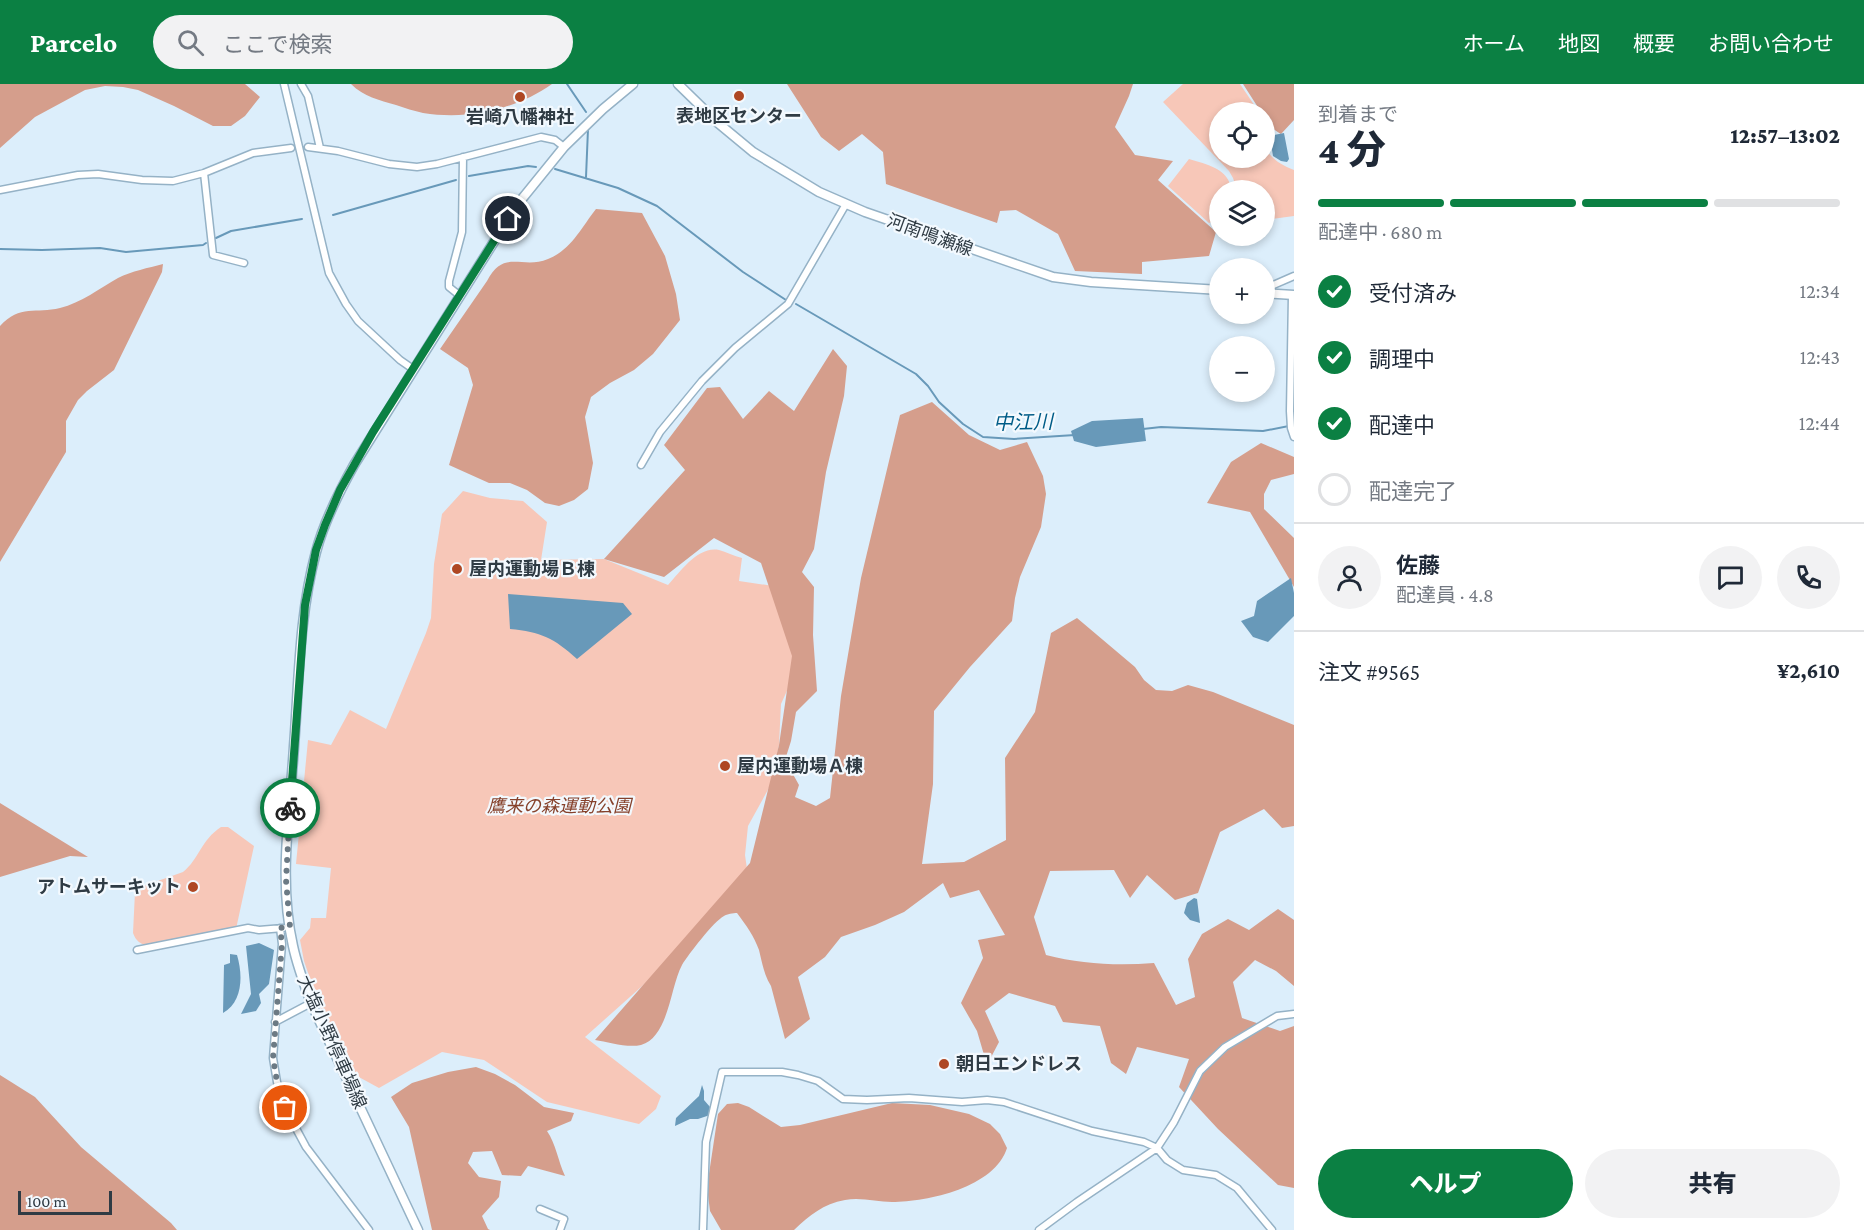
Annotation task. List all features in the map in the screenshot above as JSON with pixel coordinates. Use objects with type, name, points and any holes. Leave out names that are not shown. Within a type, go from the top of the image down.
[{"type":"main road","name":"大塩小野停車場線","points":[[418,1230],[311,1003],[298,965],[290,927],[286,880],[287,857],[302,632],[309,579],[322,533],[340,490],[373,432],[517,205],[564,147],[633,84]]},
{"type":"main road","name":"河南鳴瀬線","points":[[678,84],[718,123],[753,152],[803,183],[846,204],[1053,277],[1091,282],[1209,289]]},
{"type":"main road","points":[[1275,293],[1293,295]]},
{"type":"street","points":[[284,84],[329,273],[358,321],[413,369]]},
{"type":"street","points":[[301,84],[308,96],[320,148]]},
{"type":"street","points":[[308,147],[403,166],[437,164],[541,137],[555,140],[564,147]]},
{"type":"street","points":[[0,189],[78,175],[98,174],[158,182],[173,181],[204,173],[253,153],[291,148]]},
{"type":"street","points":[[459,295],[450,287],[449,280],[462,232],[463,157]]},
{"type":"street","points":[[204,173],[213,255],[244,263]]},
{"type":"street","points":[[641,465],[660,432],[702,381],[735,348],[788,304],[846,204]]},
{"type":"street","points":[[1275,286],[1294,276]]},
{"type":"street","points":[[1293,295],[1291,425],[1294,437]]},
{"type":"street","points":[[137,950],[248,928],[260,930],[290,927]]},
{"type":"street","points":[[280,928],[282,944],[273,1058],[277,1082],[285,1108],[306,1147],[369,1230]]},
{"type":"street","points":[[275,1022],[311,1003]]},
{"type":"street","points":[[1039,1230],[1157,1148],[1200,1071],[1225,1047],[1277,1016],[1294,1014]]},
{"type":"street","points":[[703,1230],[706,1142],[722,1072],[782,1072],[798,1075],[818,1081],[843,1099],[909,1098],[1004,1102],[1092,1131],[1132,1139],[1157,1148],[1167,1160],[1184,1170],[1216,1175],[1237,1188],[1272,1230]]},
{"type":"street","points":[[540,1209],[564,1219],[562,1229]]},
{"type":"green space","points":[[1183,84],[1240,84],[1252,102],[1209,102],[1209,150],[1163,102]]},
{"type":"green space","points":[[1189,159],[1209,165],[1209,168],[1216,168],[1228,180],[1209,180],[1209,223],[1168,186]]},
{"type":"green space","points":[[1275,159],[1294,170],[1294,216],[1275,219],[1275,180],[1234,180],[1226,168],[1275,168]]},
{"type":"green space","name":"鷹来の森運動公園","points":[[463,491],[490,498],[523,501],[547,522],[541,560],[604,559],[668,585],[697,556],[711,550],[719,550],[742,558],[739,581],[780,587],[794,643],[790,684],[781,704],[779,745],[770,786],[748,826],[745,855],[750,890],[585,1037],[661,1096],[656,1109],[639,1124],[547,1102],[484,1060],[442,1052],[379,1088],[357,1076],[319,1005],[304,961],[300,940],[310,928],[311,918],[326,918],[331,868],[296,864],[308,740],[331,745],[350,710],[386,729],[431,618],[434,564],[442,514]]},
{"type":"green space","name":"アトムサーキット","points":[[221,827],[228,827],[254,846],[236,929],[148,946],[141,943],[133,933],[135,892],[138,888],[183,872],[214,832]]},
{"type":"shaded area","points":[[0,84],[245,84],[260,97],[245,116],[231,126],[213,126],[138,90],[105,86],[85,90],[35,117],[0,148]]},
{"type":"shaded area","points":[[351,84],[552,84],[523,100],[490,111],[440,115],[423,113],[372,98]]},
{"type":"shaded area","points":[[787,84],[1133,84],[1115,127],[1135,155],[1173,161],[1158,180],[1209,226],[1209,246],[1212,246],[1209,256],[1142,262],[1142,274],[1075,271],[1058,234],[1016,210],[1000,211],[997,223],[886,184],[883,152],[862,134],[839,151],[821,137]]},
{"type":"shaded area","points":[[1243,84],[1294,84],[1294,120],[1281,134],[1275,130],[1275,102],[1255,102]]},
{"type":"shaded area","points":[[596,209],[642,213],[665,256],[676,294],[680,320],[653,354],[634,370],[591,397],[585,417],[593,463],[588,489],[574,500],[559,506],[545,503],[527,490],[510,483],[489,483],[449,465],[473,385],[468,368],[440,349],[493,271],[507,262],[539,262],[556,255],[575,238]]},
{"type":"shaded area","points":[[163,264],[162,272],[114,370],[78,400],[66,421],[66,452],[0,562],[0,326],[7,319],[21,312],[51,310],[68,306],[118,278]]},
{"type":"shaded area","points":[[833,349],[847,366],[844,396],[826,472],[814,549],[802,572],[814,587],[813,635],[817,691],[796,712],[785,760],[799,785],[795,797],[816,806],[830,798],[841,696],[861,578],[900,415],[932,402],[969,435],[1000,450],[1027,442],[1043,476],[1046,494],[1041,527],[1020,577],[1012,621],[934,711],[933,784],[922,864],[964,862],[1006,840],[1005,758],[1035,712],[1051,633],[1077,618],[1135,667],[1144,680],[1156,690],[1172,691],[1188,685],[1213,692],[1294,725],[1294,826],[1282,828],[1264,809],[1220,832],[1198,893],[1175,900],[1147,875],[1130,898],[1114,870],[1050,871],[1034,917],[1046,955],[1099,963],[1154,963],[1176,1005],[1195,997],[1188,959],[1202,934],[1228,919],[1249,930],[1278,909],[1294,920],[1294,986],[1276,971],[1255,960],[1233,982],[1242,1018],[1280,1031],[1294,1026],[1294,1188],[1278,1185],[1218,1129],[1179,1087],[1189,1059],[1137,1047],[1126,1074],[1111,1063],[1100,1026],[1063,1022],[1055,1006],[1009,993],[985,1011],[999,1042],[987,1065],[977,1031],[961,1003],[983,958],[978,940],[1005,935],[979,890],[950,898],[943,883],[904,912],[841,937],[825,957],[798,977],[810,1019],[785,1039],[771,986],[755,940],[737,913],[727,915],[708,931],[682,965],[663,1022],[658,1032],[650,1040],[641,1045],[630,1046],[595,1040],[750,863],[779,745],[792,656],[761,563],[714,538],[664,577],[604,559],[685,470],[664,445],[707,388],[720,387],[743,419],[769,391],[794,411]]},
{"type":"shaded area","points":[[1261,443],[1294,457],[1294,474],[1271,480],[1264,494],[1264,509],[1294,538],[1294,587],[1250,512],[1207,503],[1231,462]]},
{"type":"shaded area","points":[[0,803],[88,857],[70,856],[0,877]]},
{"type":"shaded area","points":[[476,1067],[515,1085],[544,1107],[574,1113],[571,1121],[547,1131],[553,1141],[565,1176],[528,1166],[521,1176],[502,1175],[492,1151],[473,1152],[468,1163],[479,1177],[501,1181],[499,1197],[482,1216],[490,1230],[432,1230],[409,1127],[391,1097],[412,1083],[448,1072]]},
{"type":"shaded area","points":[[0,1075],[35,1097],[81,1147],[177,1230],[0,1230]]},
{"type":"shaded area","points":[[738,1103],[749,1107],[781,1127],[800,1125],[892,1103],[930,1105],[969,1114],[990,1124],[1000,1134],[1007,1148],[1000,1162],[989,1173],[959,1190],[907,1201],[845,1200],[817,1211],[794,1230],[721,1230],[710,1211],[707,1187],[718,1114],[727,1104]]},
{"type":"water","points":[[1284,133],[1289,159],[1287,162],[1275,157],[1275,135]]},
{"type":"water","points":[[1143,418],[1146,441],[1096,447],[1074,441],[1071,431],[1092,421]]},
{"type":"water","points":[[1291,578],[1294,593],[1294,616],[1268,642],[1253,637],[1241,621],[1254,616],[1257,601]]},
{"type":"water","points":[[508,594],[623,603],[632,614],[577,659],[546,637],[510,629]]},
{"type":"water","points":[[1194,898],[1197,899],[1200,923],[1190,920],[1184,913],[1187,903]]},
{"type":"water","points":[[259,943],[274,950],[269,984],[259,994],[261,1003],[256,1011],[241,1014],[251,994],[246,946]]},
{"type":"water","points":[[230,954],[237,955],[240,987],[234,1002],[223,1013],[224,965],[230,963]]},
{"type":"water","points":[[702,1085],[704,1100],[710,1107],[710,1115],[690,1119],[675,1126],[676,1118],[699,1096]]},
{"type":"waterway","points":[[567,84],[586,112]]},
{"type":"waterway","points":[[586,177],[588,129]]},
{"type":"waterway","points":[[469,176],[528,166],[536,167]]},
{"type":"waterway","name":"中江川","points":[[555,169],[618,188],[657,206],[743,272],[786,300]]},
{"type":"waterway","points":[[333,215],[456,180]]},
{"type":"waterway","points":[[216,238],[231,231],[302,219]]},
{"type":"waterway","points":[[0,249],[100,248],[126,252],[206,243]]},
{"type":"waterway","name":"中江川","points":[[796,304],[916,374],[939,402],[963,424],[983,437],[1014,439],[1075,435]]},
{"type":"waterway","name":"中江川","points":[[1143,429],[1161,427],[1263,431],[1294,425]]},
{"type":"way so far","points":[[285,1108],[273,1058],[282,944],[280,928],[290,927],[286,880],[290,808]]},
{"type":"place","name":"表地区センター","points":[[739,96]]},
{"type":"place","name":"岩崎八幡神社","points":[[520,97]]},
{"type":"place","name":"屋内運動場Ｂ棟","points":[[457,569]]},
{"type":"place","name":"屋内運動場Ａ棟","points":[[725,766]]},
{"type":"place","name":"アトムサーキット","points":[[193,887]]},
{"type":"place","name":"朝日エンドレス","points":[[944,1064]]},
{"type":"route","points":[[290,808],[305,605],[316,550],[325,525],[340,490],[373,432],[508,219]]}]
